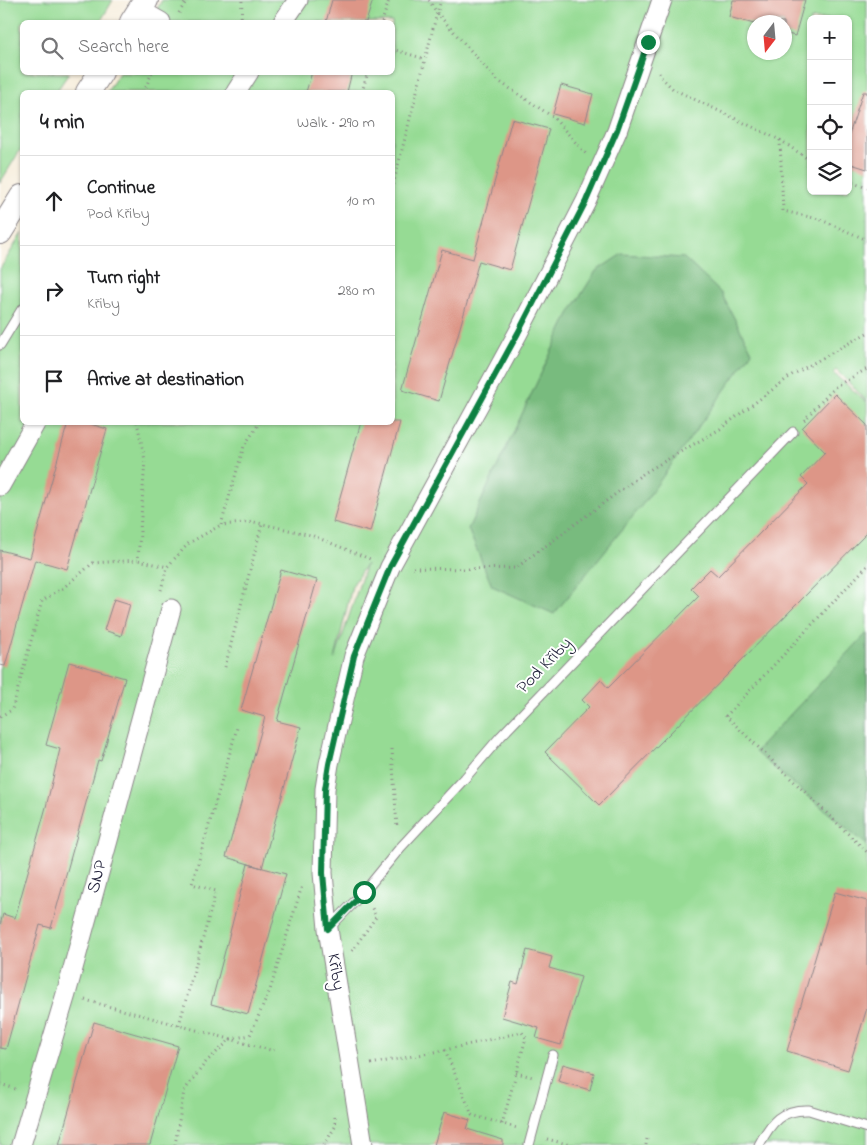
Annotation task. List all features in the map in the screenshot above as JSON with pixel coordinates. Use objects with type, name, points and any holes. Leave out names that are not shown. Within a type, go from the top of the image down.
[{"type":"street","points":[[284,20],[298,0]]},
{"type":"street","name":"Křiby","points":[[357,1141],[328,929],[323,873],[325,789],[354,656],[390,567],[518,333],[586,201],[617,130],[662,0]]},
{"type":"street","points":[[140,11],[157,20]]},
{"type":"street","points":[[89,90],[99,75]]},
{"type":"street","points":[[237,90],[247,75]]},
{"type":"street","points":[[0,232],[20,200]]},
{"type":"street","points":[[0,486],[34,425]]},
{"type":"street","name":"SNP","points":[[21,1145],[66,994],[171,609]]},
{"type":"lane","points":[[0,345],[20,312]]},
{"type":"lane","name":"Pod Křiby","points":[[328,929],[364,892],[400,848],[501,736],[793,432]]},
{"type":"lane","points":[[529,1145],[553,1055]]},
{"type":"lane","points":[[759,1145],[771,1124],[780,1116],[799,1110],[809,1110],[867,1128]]},
{"type":"path","points":[[240,20],[242,0]]},
{"type":"path","points":[[383,20],[389,0]]},
{"type":"path","points":[[428,0],[437,13],[497,80],[553,117],[600,169]]},
{"type":"path","points":[[395,177],[441,0]]},
{"type":"path","points":[[648,42],[660,76],[673,89],[780,140],[807,157]]},
{"type":"path","points":[[395,50],[425,58]]},
{"type":"path","points":[[145,90],[151,75]]},
{"type":"path","points":[[363,90],[367,75]]},
{"type":"path","points":[[780,140],[782,211],[819,219],[867,240]]},
{"type":"path","points":[[852,182],[867,188]]},
{"type":"path","points":[[0,716],[12,710],[42,601],[63,588],[93,563],[138,560],[167,567],[189,543],[221,525],[254,522],[311,535],[390,567],[516,568],[644,473],[720,429],[792,375],[867,333]]},
{"type":"path","points":[[793,432],[836,386],[867,369]]},
{"type":"path","points":[[138,425],[145,460],[138,560]]},
{"type":"path","points":[[221,525],[244,446],[258,425]]},
{"type":"path","points":[[225,667],[262,524]]},
{"type":"path","points":[[867,566],[726,716],[867,852]]},
{"type":"path","points":[[179,1025],[216,891],[192,884],[237,728]]},
{"type":"path","points":[[392,749],[395,817],[400,848]]},
{"type":"path","points":[[175,1145],[184,1091],[206,1062],[231,1039],[250,1035],[270,990],[304,880]]},
{"type":"path","points":[[66,994],[278,1052]]},
{"type":"path","points":[[367,1064],[445,1050],[522,1032],[526,1038],[502,1124]]},
{"type":"path","points":[[445,1050],[472,1115],[570,1145]]},
{"type":"path","points":[[646,1145],[647,1139]]},
{"type":"green space","points":[[0,0],[113,0],[101,20],[20,20],[20,75],[68,75],[57,90],[20,90],[20,150],[0,183]]},
{"type":"green space","points":[[162,0],[867,0],[867,401],[836,370],[833,373],[867,402],[867,1145],[0,1145],[0,269],[20,236],[20,425],[395,425],[395,90],[108,90],[118,75],[395,75],[395,20],[151,20]],"holes":[[[366,564],[335,659],[352,586]]]},
{"type":"green space","points":[[622,254],[684,258],[721,293],[752,352],[646,500],[554,614],[492,586],[468,529],[569,314],[596,271]]},
{"type":"green space","points":[[867,633],[867,845],[755,752]]},
{"type":"building","points":[[332,0],[373,0],[367,20],[327,20]]},
{"type":"building","points":[[733,0],[805,0],[795,36],[792,35],[792,15],[747,15],[747,22],[729,17]]},
{"type":"building","points":[[311,75],[351,75],[348,90],[307,90]]},
{"type":"building","points":[[561,85],[593,94],[585,123],[553,114]]},
{"type":"building","points":[[863,92],[867,92],[867,169],[852,164],[852,126]]},
{"type":"building","points":[[512,119],[549,129],[510,270],[479,261],[439,401],[402,390],[442,250],[473,259]]},
{"type":"building","points":[[835,394],[867,425],[867,533],[599,805],[545,752],[589,707],[582,700],[601,680],[608,688],[699,596],[691,588],[710,569],[718,576],[808,484],[801,477],[825,452],[802,428]]},
{"type":"building","points":[[395,422],[400,422],[370,532],[333,522],[360,425],[395,425]]},
{"type":"building","points":[[67,425],[94,425],[107,429],[67,569],[35,560],[5,666],[0,665],[0,550],[30,558]]},
{"type":"building","points":[[281,570],[317,580],[277,721],[301,727],[262,868],[226,857],[265,717],[241,710]]},
{"type":"building","points":[[114,599],[130,604],[121,636],[104,630]]},
{"type":"building","points":[[69,662],[125,678],[101,761],[98,760],[51,928],[40,925],[6,1049],[0,1048],[0,925],[3,914],[15,918],[46,807],[60,749],[46,745]]},
{"type":"building","points":[[248,864],[286,874],[248,1014],[211,1004]]},
{"type":"building","points":[[835,892],[867,901],[867,1008],[848,1070],[787,1051]]},
{"type":"building","points":[[527,950],[552,957],[549,968],[581,977],[561,1045],[536,1038],[539,1028],[502,1017],[512,982],[518,984]]},
{"type":"building","points":[[94,1022],[178,1046],[150,1145],[59,1145]]},
{"type":"building","points":[[563,1064],[594,1073],[590,1090],[558,1081]]},
{"type":"building","points":[[444,1112],[470,1120],[467,1129],[503,1140],[503,1145],[434,1145]]},
{"type":"route","points":[[364,892],[328,929],[323,873],[325,789],[354,656],[390,567],[518,333],[586,201],[617,130],[648,42]]}]
